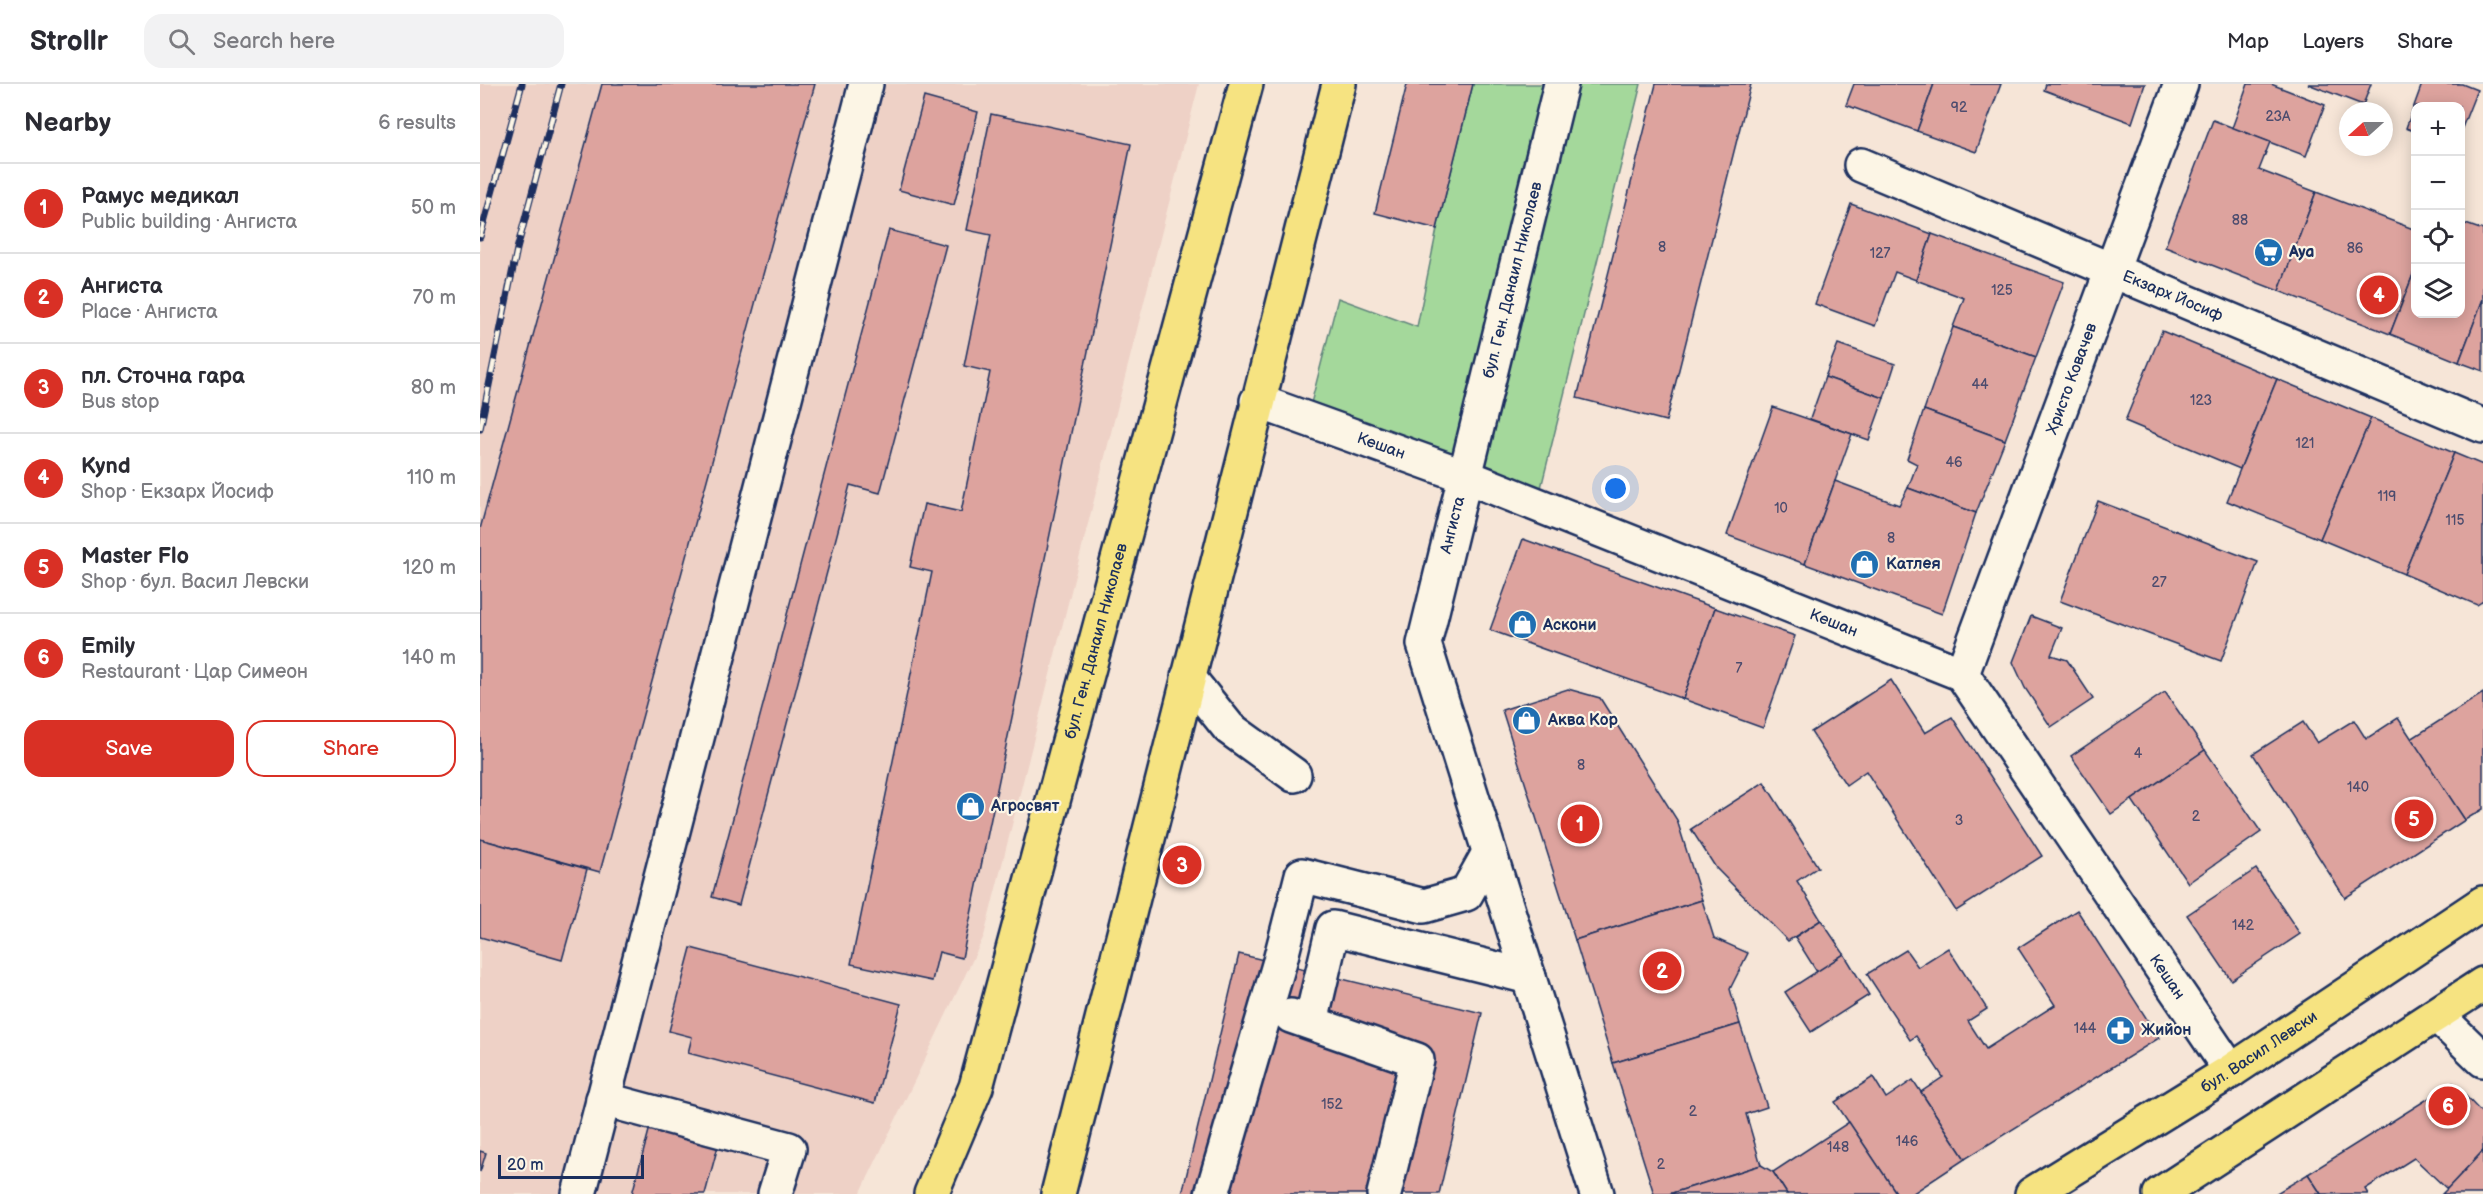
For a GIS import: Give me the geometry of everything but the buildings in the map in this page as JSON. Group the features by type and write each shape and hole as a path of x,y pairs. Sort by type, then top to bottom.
{"main road":[{"name":"бул. Ген. Данаил Николаев","path":"931,1194 975,1087 1246,84"},
{"path":"1058,1194 1339,84"},
{"name":"бул. Васил Левски","path":"2032,1194 2231,1071 2483,903"},
{"path":"2160,1194 2483,984"}],"street":[{"path":"579,1194 866,84"},
{"name":"бул. Ген. Данаил Николаев","path":"1465,476 1561,84"},
{"name":"Христо Ковачев","path":"1962,674 2181,84"},
{"name":"Екзарх Йосиф","path":"1861,165 2483,426"},
{"name":"Кешан","path":"1257,401 1465,476 1962,674 2231,1071"},
{"name":"Ангиста","path":"1465,476 1424,644 1597,1194"},
{"path":"1188,677 1229,728 1294,776"},
{"path":"1212,1194 1302,875 1424,906 1466,894 1489,853"},
{"path":"1311,1022 1333,928 1529,977"},
{"path":"1266,1007 1417,1060 1384,1194"},
{"path":"2437,1015 2483,1060"},
{"path":"603,1100 789,1149 775,1194"}],"shaded area":[{"path":"480,84 1199,84 984,936 860,1194 480,1194"}],"green space":[{"path":"1473,84 1641,84 1537,504 1307,419 1338,298 1417,327 1437,229"}],"railway":[{"path":"480,237 522,84"},
{"path":"480,429 517,249 561,84"}],"place":[{"name":"Aya","path":"2268,252"},
{"name":"Kynd","path":"2379,295"},
{"name":"Катлея","path":"1865,564"},
{"name":"Аскони","path":"1522,625"},
{"name":"Аква Кор","path":"1527,720"},
{"name":"Агросвят","path":"970,806"},
{"name":"Master Flo","path":"2414,819"},
{"name":"Рамус медикал","path":"1580,824"},
{"name":"пл. Сточна гара","path":"1182,865"},
{"name":"Ангиста","path":"1662,971"},
{"name":"Жийон","path":"2120,1030"},
{"name":"Emily","path":"2448,1106"}]}
